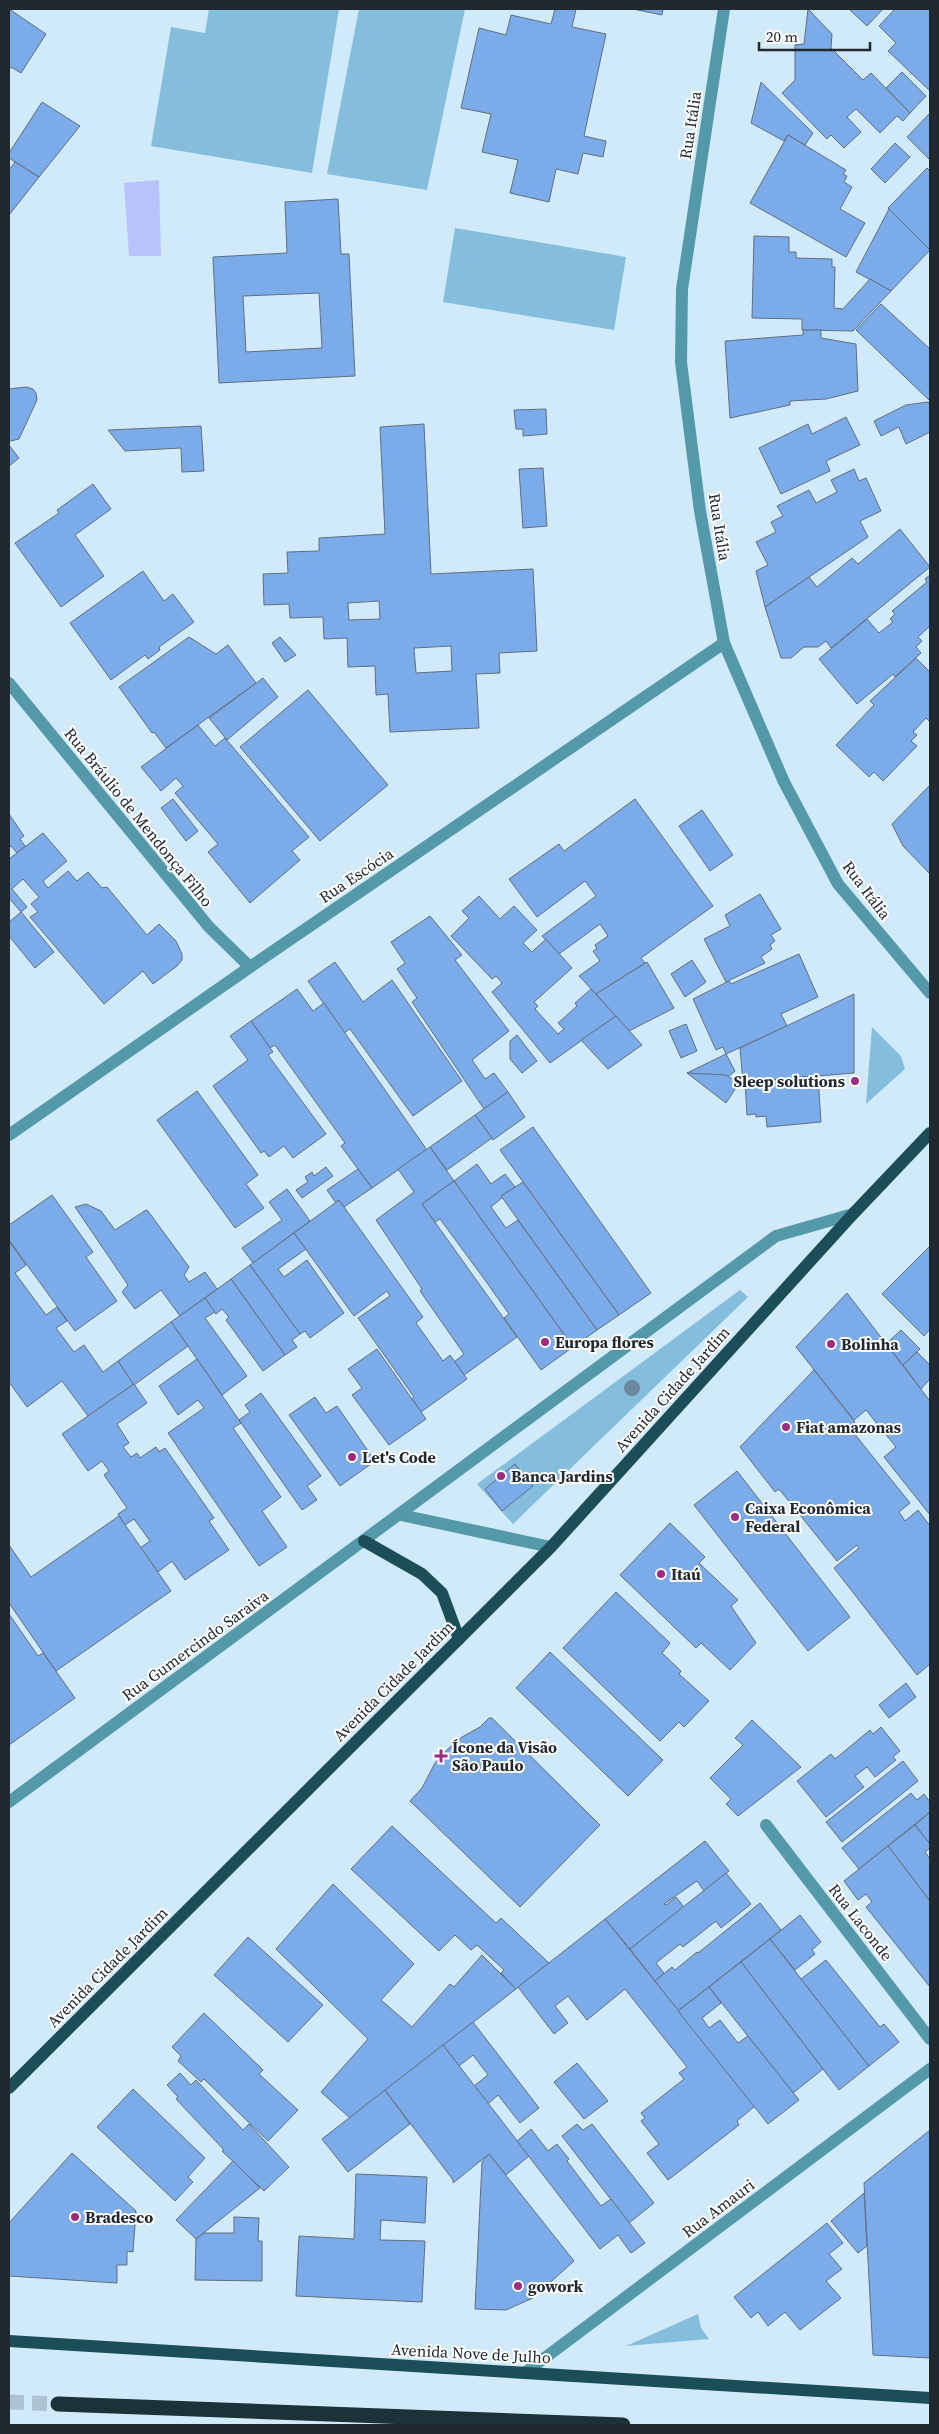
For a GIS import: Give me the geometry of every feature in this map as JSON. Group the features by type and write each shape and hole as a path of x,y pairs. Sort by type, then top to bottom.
{"highway":[{"path":"58,2404 623,2425"}],"main road":[{"name":"Avenida Cidade Jardim","path":"9,2088 551,1547 853,1214 930,1133"},
{"path":"364,1541 422,1574 442,1593 459,1639"},
{"name":"Avenida Nove de Julho","path":"9,2341 930,2398"}],"street":[{"name":"Rua Itália","path":"724,9 682,290 681,362 700,511 724,643 784,782 838,884 930,993"},
{"name":"Rua Escócia","path":"9,1135 250,967 724,643"},
{"name":"Rua Bráulio de Mendonça Filho","path":"9,683 209,927 250,967"},
{"name":"Rua Gumercindo Saraiva","path":"9,1802 776,1236 853,1214"},
{"path":"401,1514 551,1547"},
{"name":"Rua Laconde","path":"766,1825 930,2039"},
{"name":"Rua Amauri","path":"526,2372 930,2069"}],"shaded area":[{"path":"209,9 339,9 312,173 151,146 171,27 205,33"},
{"path":"359,9 465,9 427,190 327,174"},
{"path":"159,180 161,256 129,256 124,183"},
{"path":"455,228 626,257 614,330 443,302"},
{"path":"872,1027 901,1056 905,1069 866,1104"},
{"path":"740,1290 748,1297 513,1524 477,1484"},
{"path":"698,2314 701,2328 709,2339 626,2346"}],"building":[{"path":"9,9 46,34 21,73 11,67 9,70"},
{"path":"555,9 576,9 572,27 606,34 584,136 606,141 603,157 583,153 578,174 556,169 549,202 510,193 518,160 482,152 491,114 461,108 479,28 506,35 511,15 551,24"},
{"path":"633,9 663,9 662,15"},
{"path":"808,9 832,34 831,48 863,80 871,73 910,113 903,121 897,116 880,133 856,109 847,117 861,132 844,148 831,135 827,139 782,93 795,80 795,45 804,44"},
{"path":"849,9 883,9 867,26"},
{"path":"895,9 930,9 930,91 888,51 896,43 879,26"},
{"path":"902,72 926,96 910,113 886,88"},
{"path":"761,82 813,133 805,145 788,135 784,141 751,123"},
{"path":"42,102 80,126 39,177 9,158 9,153"},
{"path":"930,113 930,160 907,137"},
{"path":"788,135 846,170 843,174 847,176 844,182 852,187 840,209 865,223 846,257 750,203"},
{"path":"895,143 910,157 885,183 871,169"},
{"path":"15,162 39,177 9,215 9,170"},
{"path":"927,168 930,171 930,250 888,208"},
{"path":"338,199 341,254 349,254 355,376 219,383 213,257 287,253 285,202","holes":["319,293 322,348 246,352 243,296"]},
{"path":"889,209 930,250 891,291 856,272"},
{"path":"754,236 789,237 789,252 796,252 796,258 832,259 832,267 835,267 834,308 843,309 870,279 891,291 853,331 802,330 802,319 752,318"},
{"path":"881,304 930,349 930,401 856,330"},
{"path":"803,330 821,330 821,338 856,344 858,391 826,399 790,401 790,405 730,418 725,341 803,335"},
{"path":"26,387 33,389 37,400 19,439 11,441 9,440 9,389"},
{"path":"928,402 930,405 930,432 906,444 899,427 881,436 874,421 906,405"},
{"path":"546,409 547,434 523,436 523,429 516,429 514,410"},
{"path":"846,417 860,445 826,461 830,471 781,494 759,448 808,424 812,434"},
{"path":"424,424 431,574 533,569 537,651 499,653 500,673 476,674 479,728 390,732 388,694 376,695 375,666 348,667 347,638 324,639 323,617 290,618 289,604 264,605 263,574 288,573 287,552 319,551 319,538 385,534 380,427","holes":["379,601 380,619 349,620 348,603","451,646 452,671 416,673 414,648"]},
{"path":"201,426 204,471 182,472 181,448 125,451 108,430"},
{"path":"9,445 19,458 9,466"},
{"path":"543,468 547,526 523,528 519,469"},
{"path":"854,469 859,481 866,478 881,511 860,521 868,537 765,607 756,571 768,565 756,542 776,532 771,522 783,516 777,506 809,490 816,503 837,492 831,480"},
{"path":"93,484 111,509 75,535 104,576 61,607 15,543 59,513 57,510"},
{"path":"900,529 930,567 831,648 826,641 818,647 804,647 791,658 781,658 765,607 809,577 817,587 852,558 858,564"},
{"path":"143,571 164,601 173,594 194,622 159,647 160,650 148,659 145,655 111,680 70,623"},
{"path":"930,575 930,626 918,637 922,641 916,647 921,653 895,677 893,674 857,704 819,659 867,619 879,633 893,622 890,619 895,614 892,611 927,582 925,579"},
{"path":"189,637 216,654 228,645 256,683 166,748 154,732 152,733 119,687"},
{"path":"280,637 296,655 285,662 272,643"},
{"path":"916,658 930,672 930,722 926,718 913,732 917,735 911,741 917,746 883,781 874,772 869,777 836,745 874,705 870,701"},
{"path":"263,678 278,697 227,740 209,718"},
{"path":"308,690 388,785 320,841 240,747"},
{"path":"198,725 215,746 225,738 309,837 292,851 300,860 250,903 208,852 218,844 175,793 183,786 176,778 161,791 141,767"},
{"path":"930,785 930,874 903,846 892,824"},
{"path":"173,799 198,831 186,841 161,808"},
{"path":"635,799 713,906 641,958 645,963 596,994 579,976 600,961 593,951 597,949 595,945 608,936 600,924 559,954 542,936 596,896 585,881 537,917 509,879 559,844 564,851"},
{"path":"702,810 733,855 710,871 679,826"},
{"path":"9,814 24,836 20,839 25,846 17,853 11,846 9,848"},
{"path":"43,833 67,861 43,881 48,888 68,871 77,881 88,872 102,888 107,887 147,935 159,924 176,941 182,954 182,960 177,966 153,984 143,971 104,1004 30,917 38,912 31,904 39,897 23,879 12,889 27,907 21,912 9,898 9,859"},
{"path":"760,894 781,929 771,935 775,941 770,945 772,949 761,957 765,963 726,982 704,939 730,926 725,915"},
{"path":"479,896 500,919 514,906 537,930 523,943 532,952 546,939 572,968 534,1002 538,1006 535,1009 558,1034 564,1029 558,1023 577,1006 575,1003 591,989 616,1016 550,1063 492,992 502,983 496,976 492,979 451,936 469,918 462,911"},
{"path":"21,912 54,952 35,968 9,936 9,922"},
{"path":"430,916 462,955 455,960 509,1031 472,1060 485,1079 494,1073 508,1092 484,1109 412,1002 417,998 397,969 405,963 391,942"},
{"path":"799,954 818,997 781,1014 787,1026 726,1054 723,1047 716,1050 693,999 729,981 731,984"},
{"path":"692,960 706,982 685,997 671,974"},
{"path":"335,962 363,1002 392,980 462,1081 413,1116 350,1029 344,1033 308,981"},
{"path":"647,962 674,1008 629,1031 596,994"},
{"path":"297,989 313,1011 324,1003 427,1150 372,1188 341,1146 345,1143 275,1045 270,1048 251,1021"},
{"path":"854,994 854,1073 743,1082 740,1048"},
{"path":"616,1016 642,1045 608,1069 581,1040"},
{"path":"251,1021 273,1052 268,1055 326,1134 293,1158 284,1146 269,1157 264,1151 261,1153 213,1086 248,1060 230,1036"},
{"path":"686,1024 697,1051 681,1058 669,1031"},
{"path":"517,1035 537,1061 522,1073 510,1059 510,1041"},
{"path":"726,1054 735,1071 728,1077 687,1073"},
{"path":"687,1073 726,1075 739,1083 726,1103"},
{"path":"818,1076 821,1122 767,1127 766,1116 756,1117 756,1114 747,1115 745,1082"},
{"path":"197,1091 258,1175 246,1184 264,1208 235,1228 157,1120"},
{"path":"508,1092 525,1117 493,1140 475,1115"},
{"path":"475,1115 492,1138 447,1170 430,1147"},
{"path":"533,1127 651,1293 619,1315 500,1150"},
{"path":"430,1147 454,1181 422,1204 517,1337 464,1375 454,1362 464,1354 420,1291 422,1289 376,1220 414,1192 398,1169"},
{"path":"477,1164 491,1184 505,1174 515,1187 491,1207 506,1228 518,1220 597,1330 573,1347 454,1181"},
{"path":"326,1167 333,1176 302,1198 296,1190 308,1182 305,1177 312,1172 314,1176"},
{"path":"358,1169 372,1188 344,1207 339,1200 336,1203 327,1190"},
{"path":"454,1181 573,1347 541,1370 504,1318 509,1314 485,1280 440,1219 435,1222 422,1204"},
{"path":"523,1182 619,1315 597,1330 501,1196"},
{"path":"287,1189 310,1221 253,1263 242,1248 282,1220 269,1202"},
{"path":"52,1195 93,1252 86,1257 117,1301 75,1331 9,1240 9,1225"},
{"path":"339,1200 423,1317 416,1323 443,1361 450,1355 467,1379 421,1412 412,1399 414,1397 358,1318 390,1296 387,1291 354,1316 294,1233"},
{"path":"86,1204 101,1211 115,1230 146,1210 148,1211 189,1267 184,1275 189,1282 205,1272 217,1289 180,1316 161,1290 135,1309 122,1292 128,1285 75,1207"},
{"path":"294,1233 306,1249 278,1269 284,1277 307,1260 344,1313 310,1338 305,1331 300,1334 250,1265"},
{"path":"9,1241 26,1265 15,1273 46,1315 57,1307 67,1321 56,1328 74,1352 84,1345 103,1372 118,1361 134,1384 88,1416 62,1381 27,1407 9,1382"},
{"path":"930,1246 930,1329 924,1336 882,1294"},
{"path":"250,1265 300,1334 292,1340 297,1347 285,1355 231,1279"},
{"path":"231,1279 285,1355 263,1371 226,1320 229,1317 222,1309 216,1314 205,1298"},
{"path":"847,1293 930,1401 930,1515 884,1457 896,1447 866,1410 854,1420 796,1347"},
{"path":"205,1298 215,1312 205,1318 247,1376 222,1395 171,1322"},
{"path":"171,1322 188,1346 134,1385 118,1361"},
{"path":"901,1330 920,1349 903,1365 886,1344"},
{"path":"377,1349 426,1419 389,1445 352,1395 362,1388 348,1369"},
{"path":"917,1352 930,1365 930,1379 921,1389 903,1365"},
{"path":"197,1359 241,1423 233,1428 281,1497 262,1511 287,1547 259,1566 168,1433 204,1408 198,1400 178,1415 159,1386"},
{"path":"814,1370 855,1422 849,1427 910,1503 899,1512 905,1521 918,1510 930,1526 930,1664 917,1675 834,1568 859,1548 857,1545 837,1561 779,1489 775,1492 740,1447"},
{"path":"134,1384 147,1403 117,1424 129,1443 123,1447 131,1457 137,1453 140,1458 156,1447 159,1452 165,1448 214,1518 209,1521 229,1550 185,1580 172,1561 158,1572 140,1548 150,1541 134,1519 125,1525 118,1514 127,1508 104,1475 109,1471 102,1461 88,1471 62,1434"},
{"path":"261,1393 321,1476 307,1486 317,1500 302,1510 239,1420 250,1412 245,1405"},
{"path":"315,1397 326,1413 337,1406 375,1461 340,1486 289,1415"},
{"path":"515,1464 533,1486 502,1511 485,1489"},
{"path":"737,1471 850,1617 808,1651 694,1505"},
{"path":"119,1516 171,1591 56,1671 9,1603 9,1545 31,1577"},
{"path":"670,1523 705,1557 699,1563 738,1600 731,1606 756,1643 730,1670 701,1643 696,1648 620,1575"},
{"path":"616,1592 670,1643 662,1653 681,1671 679,1674 709,1701 684,1727 679,1722 660,1741 563,1648"},
{"path":"9,1614 38,1656 43,1653 75,1698 9,1745"},
{"path":"550,1652 663,1760 628,1796 516,1688"},
{"path":"906,1683 916,1697 889,1718 879,1705"},
{"path":"489,1718 492,1718 600,1825 520,1907 410,1801 422,1788 435,1763 449,1748 462,1737 480,1727"},
{"path":"752,1720 801,1767 738,1816 726,1804 731,1799 710,1778 743,1745 735,1738"},
{"path":"881,1727 900,1751 893,1757 896,1760 875,1777 867,1767 855,1776 864,1787 826,1817 797,1781 831,1754 835,1759 870,1730 873,1734"},
{"path":"903,1761 918,1781 842,1842 826,1822"},
{"path":"911,1793 917,1800 924,1794 930,1802 930,1812 859,1869 842,1848"},
{"path":"930,1812 930,1844 915,1825"},
{"path":"915,1825 930,1844 930,1848 925,1852 930,1859 930,1901 888,1846"},
{"path":"392,1826 496,1923 501,1918 549,1963 516,1989 501,1973 504,1970 477,1945 471,1950 455,1935 439,1951 351,1869"},
{"path":"705,1841 729,1871 704,1891 697,1881 664,1904 666,1905 676,1897 684,1907 630,1949 605,1919"},
{"path":"888,1846 930,1901 930,1987 866,1907 872,1902 866,1894 858,1900 844,1881"},
{"path":"726,1873 751,1904 721,1928 716,1921 683,1947 680,1944 656,1963 664,1973 655,1981 630,1949"},
{"path":"333,1884 414,1964 381,2000 412,2027 450,1984 454,1987 482,1955 516,1989 350,2118 321,2092 368,2039 276,1949"},
{"path":"760,1903 781,1930 678,2011 655,1981 672,1967 675,1970 698,1953"},
{"path":"800,1915 821,1942 812,1950 815,1954 795,1970 770,1939"},
{"path":"605,1919 755,2106 737,2121 739,2125 668,2180 647,2153 659,2144 641,2121 645,2118 641,2113 684,2079 679,2073 687,2067 625,1989 587,2020 568,1996 555,2006 568,2023 554,2034 518,1987"},
{"path":"248,1937 323,2005 288,2042 214,1975"},
{"path":"770,1939 869,2066 839,2090 741,1962"},
{"path":"826,1960 880,2027 884,2024 899,2042 869,2066 801,1979"},
{"path":"741,1962 823,2069 793,2093 709,1987"},
{"path":"709,1987 721,2003 702,2018 709,2028 720,2020 738,2043 748,2036 799,2100 768,2124 678,2011"},
{"path":"204,2013 263,2070 259,2074 298,2110 268,2141 204,2079 201,2082 178,2061 181,2056 172,2047"},
{"path":"473,2022 539,2108 520,2123 498,2095 488,2104 474,2086 488,2075 473,2055 459,2066 443,2045"},
{"path":"443,2045 529,2156 506,2175 489,2154 453,2183 453,2180 385,2090"},
{"path":"577,2063 608,2101 584,2119 554,2082"},
{"path":"180,2073 191,2085 196,2080 243,2130 249,2124 289,2167 264,2191 222,2151 224,2150 176,2099 178,2097 167,2085"},
{"path":"133,2089 205,2158 188,2177 193,2182 175,2201 97,2127"},
{"path":"385,2090 410,2124 348,2172 322,2139"},
{"path":"577,2124 583,2130 592,2124 654,2203 629,2223 562,2136"},
{"path":"531,2129 548,2151 557,2144 569,2159 567,2161 601,2206 611,2199 645,2243 631,2253 618,2235 600,2249 517,2141"},
{"path":"930,2130 930,2358 873,2355 864,2183"},
{"name":"Bradesco","path":"72,2153 136,2211 133,2252 127,2251 127,2265 117,2265 117,2283 9,2276 9,2223"},
{"path":"489,2154 574,2261 533,2298 506,2310 475,2309 482,2162"},
{"path":"233,2161 260,2188 196,2239 176,2220"},
{"path":"356,2174 427,2177 425,2223 381,2220 380,2240 425,2241 422,2302 296,2296 299,2236 354,2239"},
{"path":"864,2193 867,2246 858,2253 831,2221"},
{"path":"234,2217 259,2218 258,2241 262,2241 262,2281 195,2280 196,2239 204,2233 234,2233"},
{"path":"827,2223 843,2243 829,2254 842,2269 826,2281 841,2298 800,2330 785,2312 768,2326 758,2312 751,2318 734,2297"}],"tunnel":[{"path":"9,2402 58,2404"}],"place":[{"name":"Sleep solutions","path":"855,1081"},
{"name":"Europa flores","path":"545,1342"},
{"name":"Bolinha","path":"831,1344"},
{"name":"Fiat amazonas","path":"786,1427"},
{"name":"Let's Code","path":"352,1457"},
{"name":"Banca Jardins","path":"501,1476"},
{"name":"Caixa Econômica Federal","path":"735,1517"},
{"name":"Itaú","path":"661,1574"},
{"name":"Ícone da Visão São Paulo","path":"441,1756"},
{"name":"Bradesco","path":"75,2217"},
{"name":"gowork","path":"518,2286"}]}
